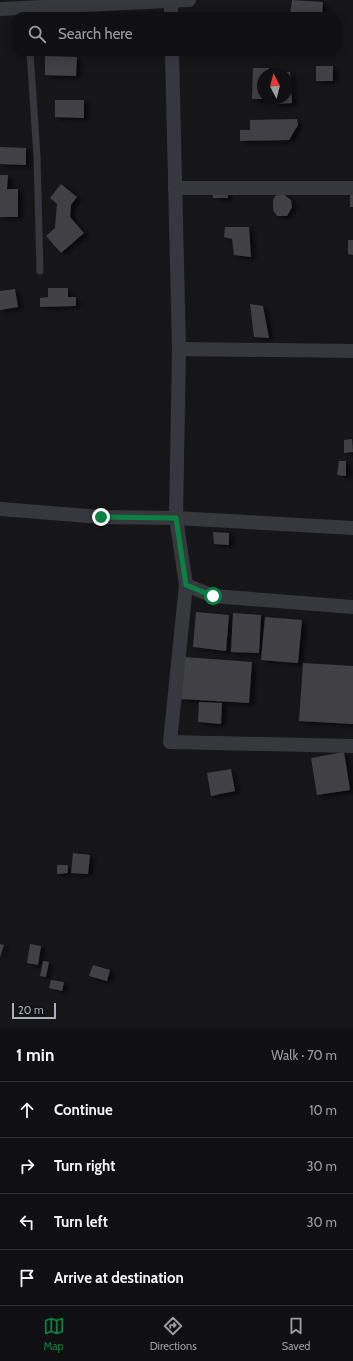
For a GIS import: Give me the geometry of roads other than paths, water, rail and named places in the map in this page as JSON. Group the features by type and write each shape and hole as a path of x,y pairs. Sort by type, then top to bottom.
{"street":[{"path":"171,0 171,12"},
{"path":"0,9 28,11 171,0 189,0"},
{"path":"172,56 179,349 176,518 186,585 170,742 353,746"},
{"path":"175,188 353,188"},
{"path":"179,349 353,351"},
{"path":"0,508 101,517 176,518 353,528"},
{"path":"186,585 213,596 353,607"}],"lane":[{"path":"30,56 37,156 40,271"}]}
